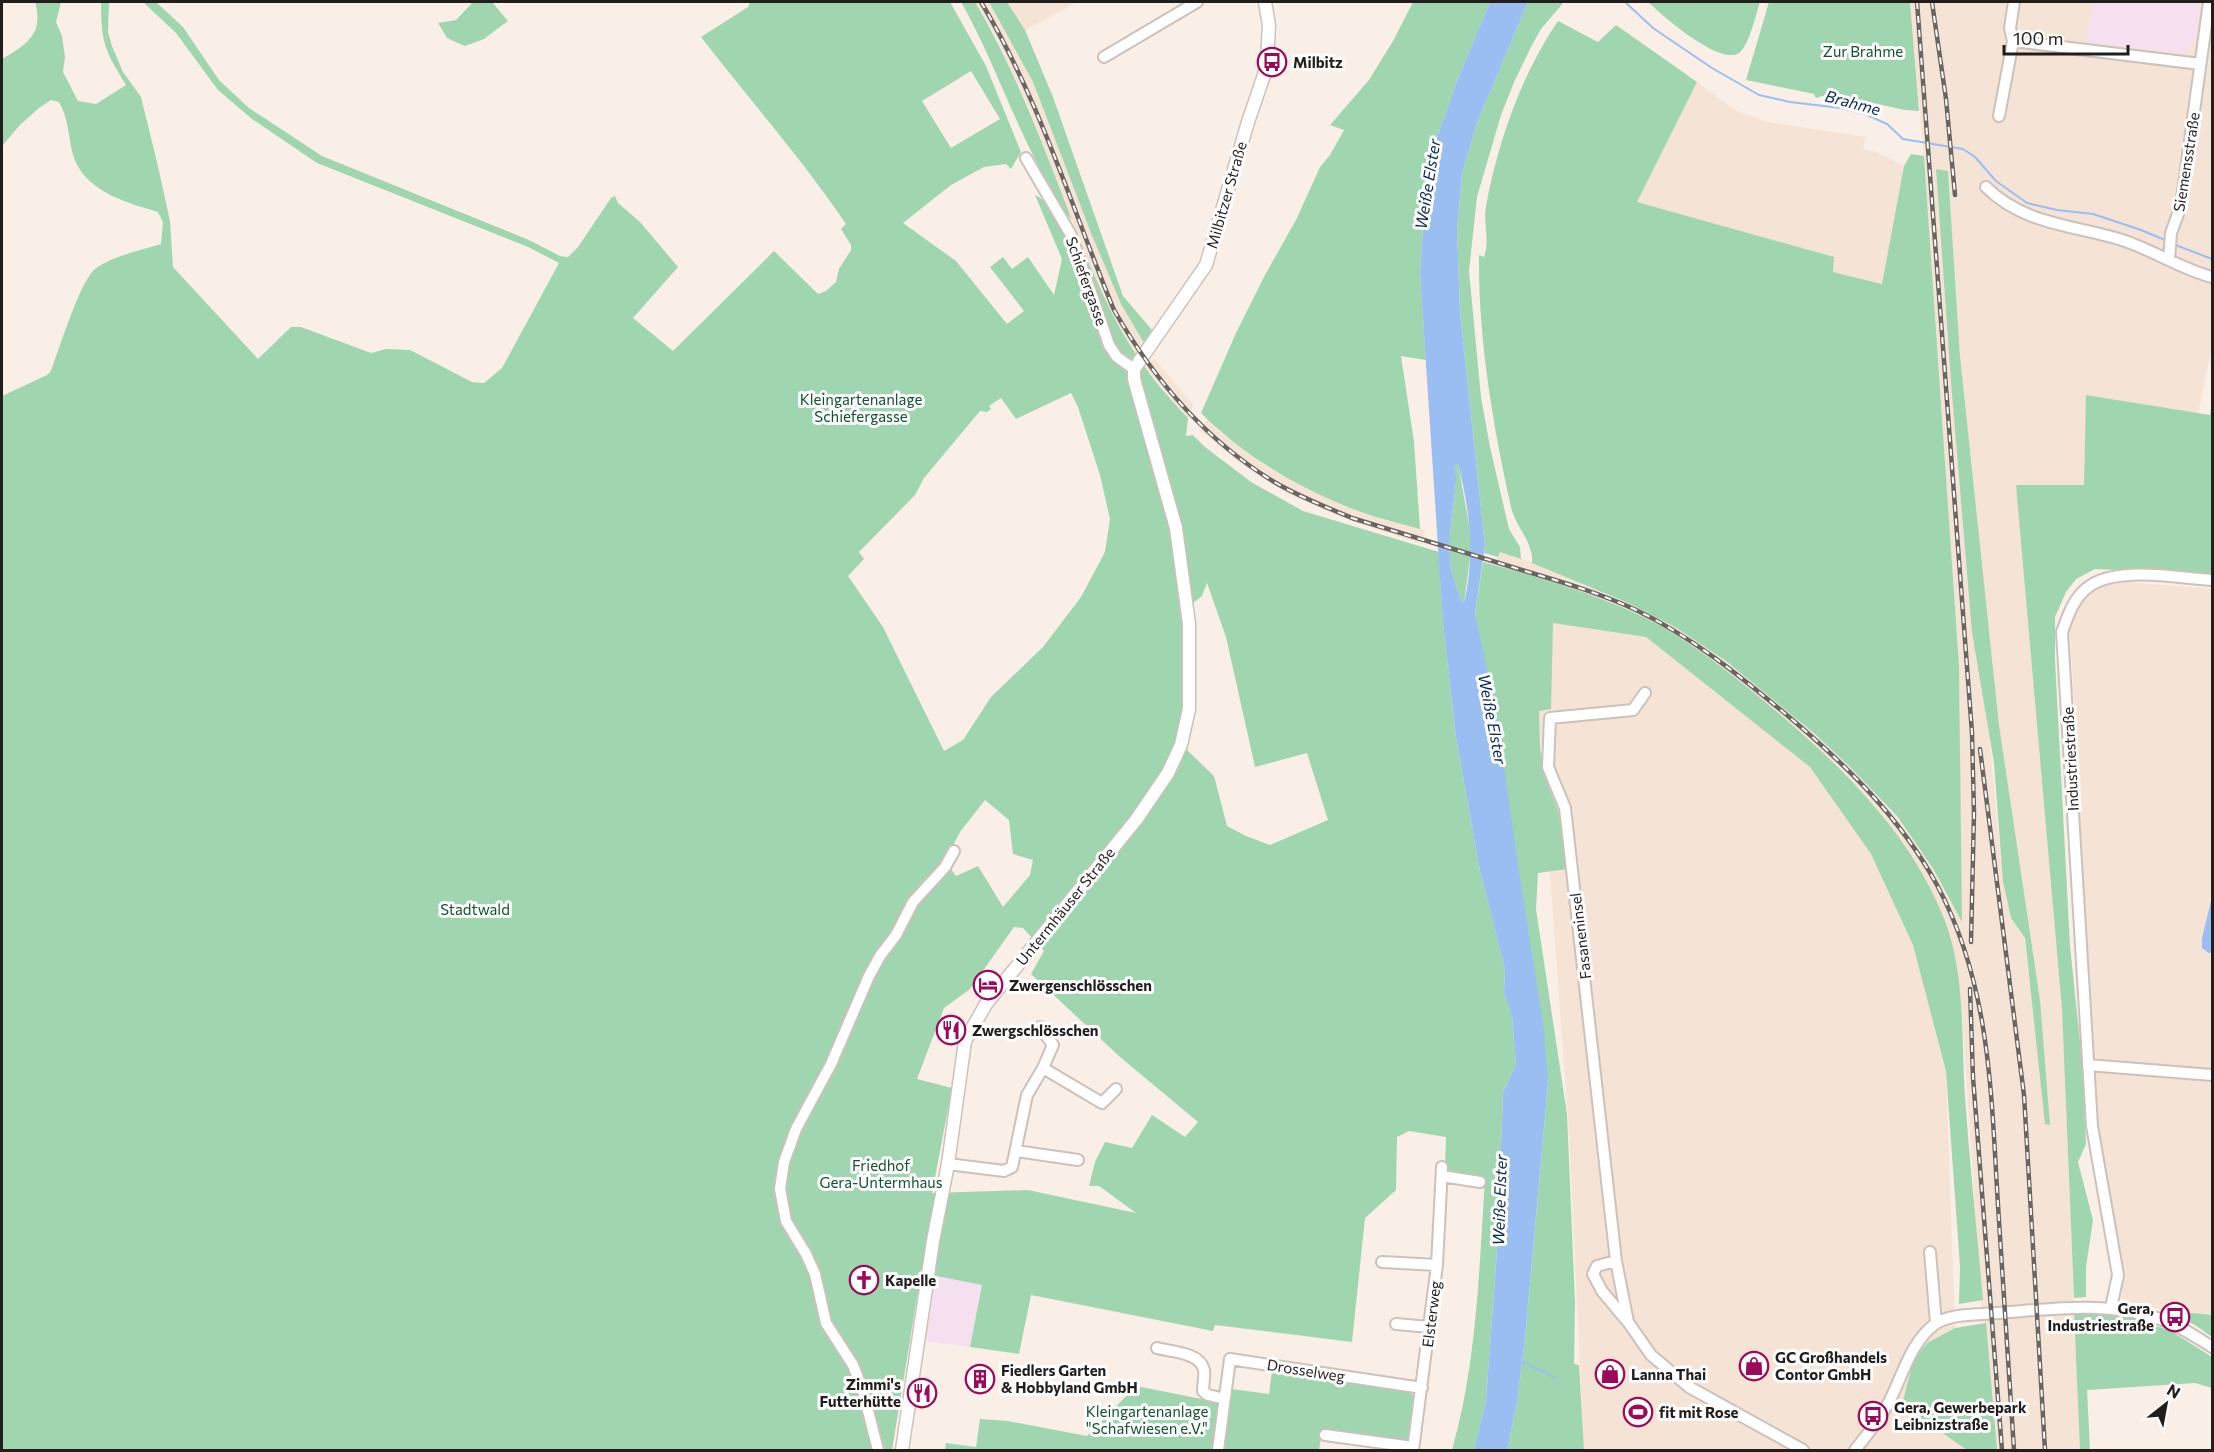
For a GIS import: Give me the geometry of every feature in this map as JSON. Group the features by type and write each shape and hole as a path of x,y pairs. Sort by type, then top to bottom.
{"main road":[{"name":"Milbitzer Straße","path":"1134,369 1206,266 1264,75 1269,25 1265,2"},
{"name":"Untermhäuser Straße","path":"902,1450 933,1241 948,1164 965,1041 986,1004 1136,819 1168,773 1181,746 1188,719 1189,624 1176,528 1134,379 1134,369"}],"street":[{"path":"1104,57 1197,2"},
{"path":"1999,117 2013,41 2010,28 2014,2"},
{"name":"Siemensstraße","path":"2168,256 2171,233 2181,206 2209,2"},
{"path":"2013,41 2200,64"},
{"name":"Schiefergasse","path":"1026,158 1071,235 1109,345 1117,357 1134,369"},
{"path":"1986,187 1997,198 2019,212 2058,225 2123,240 2168,256 2196,273 2212,277"},
{"name":"Industriestraße","path":"2111,1308 2118,1275 2092,1126 2062,632 2071,606 2088,587 2111,576 2212,580"},
{"name":"Fasaneninsel","path":"1628,1322 1616,1261 1566,808 1548,766 1550,718 1634,710 1645,693"},
{"path":"878,1450 863,1391 853,1365 826,1323 816,1274 807,1254 786,1221 780,1189 784,1162 796,1129 831,1064 869,976 880,956 896,935 912,902 945,867 954,851"},
{"path":"948,1164 1004,1171 1012,1167 1027,1095 1053,1045 1040,1027"},
{"path":"2088,1065 2212,1075"},
{"path":"1043,1068 1103,1106 1116,1089"},
{"path":"1016,1151 1078,1160"},
{"name":"Elsterweg","path":"1413,1449 1437,1265 1442,1172 1480,1182"},
{"path":"1930,1251 1936,1323"},
{"name":"Fasaneninsel","path":"1616,1261 1597,1266 1593,1274 1602,1291 1651,1355 1689,1387 1803,1450"},
{"path":"1383,1262 1437,1265"},
{"path":"1855,1450 1888,1403 1918,1341 1936,1323 1943,1320 1964,1316 2085,1306 2111,1308 2162,1319 2212,1347"},
{"path":"1396,1324 1430,1327"},
{"path":"1156,1348 1194,1357 1204,1370 1203,1391 1208,1395 1225,1399"},
{"name":"Drosselweg","path":"1218,1450 1230,1359 1422,1388"},
{"path":"1324,1435 1413,1449"}],"shaded area":[{"path":"975,2 989,2 1033,82 1121,304 1144,343 1135,354 1110,310 1086,257 1030,110 996,37"},
{"path":"1007,2 1078,2 1025,30"},
{"path":"1910,2 2212,2 2212,346 2198,414 2087,395 2084,485 2017,485 2062,1009 2080,1450 1991,1450 1962,1012 1957,970 1945,922 1916,863 1876,807 1851,779 1796,728 1715,662 1678,636 1634,612 1591,595 1495,565 1499,552 1535,563 1653,615 1726,661 1815,734 1896,816 1934,870 1961,920 1959,666 1924,156","holes":["1936,169 1948,171 1960,356 1999,725 2040,1000 2039,1059 2024,938 2011,918 2003,882"]},
{"path":"2092,2 2201,2 2195,40 2185,53 2086,42"},
{"path":"1697,82 1735,110 1768,122 1866,137 1863,149 1876,152 1904,166 1882,284 1832,272 1834,257 1636,202"},
{"path":"1154,358 1193,405 1188,418 1146,369"},
{"path":"1207,419 1224,435 1267,467 1295,482 1358,511 1425,530 1421,544 1357,523 1292,496 1240,463 1201,431"},
{"path":"2112,581 2212,589 2212,1315 2123,1305 2121,1275 2096,1128 2070,629 2077,606 2090,591"},
{"path":"1540,621 1646,637 1810,767 1871,854 1913,945 1946,1070 1955,1328 1927,1343 1902,1404 1967,1450 1584,1450 1569,1133 1547,834 1530,717"},
{"path":"934,1276 982,1285 970,1347 924,1341"}],"green space":[{"name":"Stadtwald","path":"35,2 61,2 56,22 62,36 65,57 63,72 78,101 96,104 126,85 109,55 103,37 101,2 109,2 108,32 112,46 123,72 141,97 157,162 170,221 173,267 258,359 291,327 301,327 371,353 386,349 410,350 472,382 484,383 502,368 559,263 528,247 317,163 252,119 218,90 176,33 143,2 156,2 183,27 219,80 249,108 322,156 529,240 560,256 568,257 578,247 611,198 615,196 618,203 640,222 678,267 633,318 673,351 774,251 818,294 826,291 836,282 839,269 851,250 851,245 841,229 846,224 701,37 748,7 750,2 950,2 986,66 1021,152 1011,169 1006,164 984,167 951,185 903,223 956,261 1007,324 1024,311 990,267 1003,257 1012,269 1028,257 1054,295 1062,259 1035,195 1055,213 1075,255 1086,257 1115,318 1141,362 1188,418 1186,436 1193,435 1251,482 1303,511 1439,552 1443,623 1456,738 1480,871 1505,969 1504,993 1512,1017 1516,1064 1503,1093 1497,1250 1486,1400 1474,1450 1452,1450 1472,1350 1485,1179 1445,1169 1446,1137 1409,1131 1397,1137 1396,1190 1365,1218 1352,1342 1215,1325 1213,1331 1031,1295 1019,1354 970,1347 982,1285 921,1273 892,1450 2,1450 2,396 51,371 64,333 89,276 95,269 110,260 161,244 163,222 158,212 118,199 94,185 84,176 72,151 66,119 59,102 51,100 39,108 2,146 2,59 31,37 37,22","holes":["971,71 1000,119 951,148 922,101","1071,393 1078,407 1100,475 1110,519 1105,552 1081,597 1043,647 991,697 963,740 944,751 883,627 848,576 864,559 859,552 915,495 924,478 980,411 987,412 991,409 989,406 1001,398 1016,419","1207,583 1226,637 1255,767 1307,753 1328,820 1270,845 1227,826 1214,776 1188,751 1179,733 1184,706 1184,610 1202,596","985,800 1009,820 1013,854 1033,860 1030,875 1003,907 978,866 956,876 945,861 960,832","1014,927 1023,928 1044,951 1031,974 1120,1057 1198,1122 1185,1137 1152,1115 1132,1148 1105,1142 1095,1162 1089,1186 1099,1186 1136,1213 1028,1190 932,1193 952,1088 917,1079 944,1008 970,989"]},
{"path":"473,2 492,2 508,21 484,39 465,46 447,38 438,23 456,20"},
{"path":"961,2 975,2 990,28 1028,109 1072,220 1060,206 1046,182 981,40"},
{"path":"989,2 1007,2 1025,30 1053,97 1123,296 1152,330 1144,343 1121,304 1033,82"},
{"path":"1413,2 1490,2 1457,81 1434,146 1424,209 1420,273 1426,360 1401,356 1414,442 1420,529 1358,511 1294,482 1236,444 1201,413 1236,333 1265,275 1296,220 1320,167 1330,155 1344,130 1330,125 1369,80"},
{"path":"1528,2 1564,2 1541,29 1515,80 1501,115 1477,197 1469,271 1481,397 1490,447 1509,529 1520,547 1521,559 1500,552 1498,557 1484,553 1460,312 1457,231 1462,174 1477,123"},
{"path":"1648,2 1760,2 1746,44 1739,53 1730,55 1705,46 1691,37"},
{"name":"Zur Brahme","path":"1769,2 1910,2 1919,111 1863,101 1821,96 1818,98 1814,94 1746,80"},
{"path":"1558,21 1598,42 1616,25 1697,82 1637,202 1834,257 1833,272 1882,284 1904,166 1911,154 1924,156 1959,666 1962,922 1934,870 1897,816 1815,734 1726,661 1675,627 1626,602 1532,563 1530,548 1513,514 1498,445 1484,350 1479,255 1484,257 1486,251 1486,206 1504,134 1522,86"},
{"path":"1936,169 1948,171 1960,356 1999,725 2040,1000 2050,1125 2045,1124 2025,938 2011,918 2003,882 1994,763 1972,632"},
{"path":"2086,395 2210,415 2212,402 2212,574 2095,569 2076,579 2066,592 2055,617 2055,660 2070,946 2082,1061 2086,1144 2078,1162 2093,1220 2086,1267 2086,1297 2074,1298 2062,1009 2016,485 2084,485"},
{"path":"1458,463 1472,542 1464,603 1453,576 1450,557 1456,483 1455,465"},
{"path":"1483,562 1578,590 1651,621 1718,664 1792,724 1869,800 1912,857 1945,921 1952,942 1960,986 1965,1098 1983,1300 1959,1304 1960,1267 1946,1071 1913,945 1871,854 1810,767 1646,637 1553,623 1551,709 1539,711 1540,748 1545,777 1563,824 1567,869 1538,873 1536,909 1567,1114 1575,1302 1574,1364 1579,1365 1584,1450 1507,1450 1517,1403 1525,1339 1548,1084 1475,613"},
{"path":"2163,1310 2212,1315 2212,1337 2195,1325"},
{"path":"2074,1312 2133,1318 2171,1331 2212,1357 2212,1388 2195,1383 2087,1390 2090,1450 2080,1450"},
{"path":"1986,1323 1997,1450 1967,1450 1902,1405 1913,1361 1927,1343 1955,1328"},
{"path":"1272,1371 1410,1391 1416,1401 1410,1443 1322,1433 1319,1450 1222,1450 1232,1389 1269,1394"},
{"name":"Kleingartenanlage \"Schafwiesen e.V.\"","path":"1136,1386 1222,1403 1216,1450 945,1450 946,1443 976,1447 980,1419 1008,1421 1087,1436"}],"water":[{"name":"Weiße Elster","path":"1490,2 1528,2 1477,123 1462,174 1457,231 1460,312 1485,546 1475,613 1497,717 1544,1030 1548,1084 1525,1339 1517,1403 1507,1450 1474,1450 1486,1400 1497,1250 1503,1093 1516,1064 1512,1017 1504,993 1505,969 1480,871 1456,738 1443,623 1420,273 1424,209 1434,146 1457,81","holes":["1458,464 1470,533 1469,568 1464,603 1453,576 1450,557 1456,481 1455,465"]},
{"path":"2212,897 2212,952 2209,953 2202,948 2202,938"}],"waterway":[{"name":"Brahme","path":"1625,2 1653,28 1712,68 1759,95 1865,114 1887,124 1903,139 1963,149 1975,157 1996,181 2027,203 2057,210 2093,214 2165,240"},
{"name":"Brahme","path":"2173,244 2212,259"},
{"path":"1521,1361 1556,1378"}],"railway":[{"path":"981,2 1002,39 1037,114 1114,310 1146,361 1164,384 1184,407 1227,448 1276,483 1352,518 1594,593 1634,609 1675,631 1733,672 1810,735 1870,793 1906,837 1937,885 1955,923 1978,1001 1990,1082 2014,1450"},
{"path":"1917,2 1972,733 1974,813 1971,942"},
{"path":"1932,2 1946,99 1955,195"},
{"path":"1980,749 2024,1095 2045,1450"},
{"path":"1970,989 1973,1077 2002,1450"}],"place":[{"name":"Milbitz","path":"1272,62"},
{"name":"Zwergenschlösschen","path":"988,985"},
{"name":"Zwergschlösschen","path":"951,1030"},
{"name":"Kapelle","path":"864,1280"},
{"name":"Gera, Industriestraße","path":"2175,1317"},
{"name":"GC Großhandels Contor GmbH","path":"1754,1366"},
{"name":"Lanna Thai","path":"1610,1374"},
{"name":"Fiedlers Garten & Hobbyland GmbH","path":"980,1379"},
{"name":"Zimmi's Futterhütte","path":"922,1393"},
{"name":"fit mit Rose","path":"1638,1412"},
{"name":"Gera, Gewerbepark Leibnizstraße","path":"1873,1416"}],"park label":[{"name":"Kleingartenanlage Schiefergasse","path":"861,408"},
{"name":"Friedhof Gera-Untermhaus","path":"881,1174"}]}
